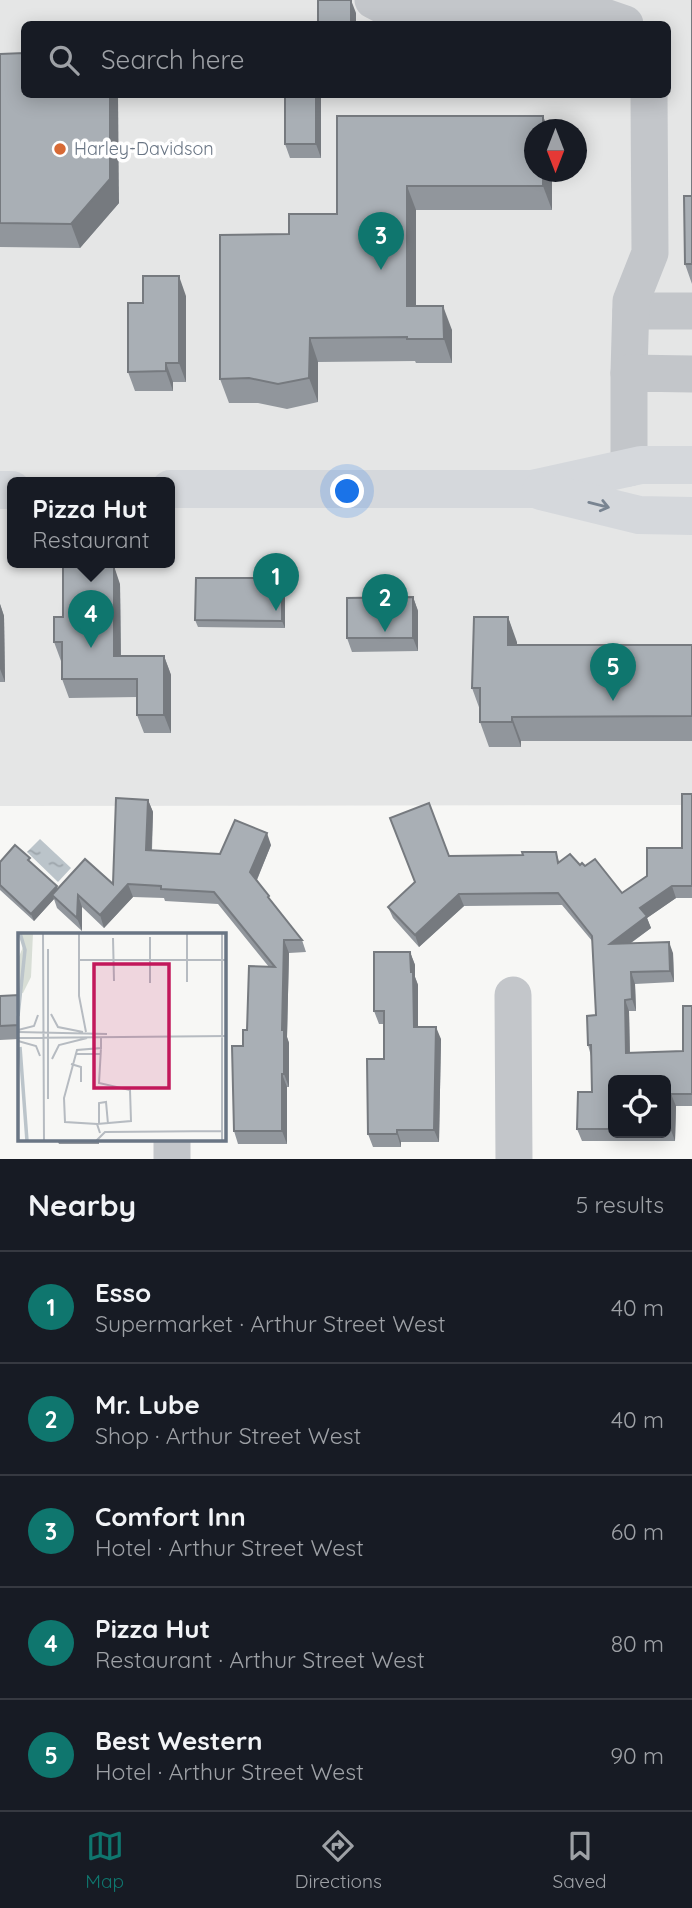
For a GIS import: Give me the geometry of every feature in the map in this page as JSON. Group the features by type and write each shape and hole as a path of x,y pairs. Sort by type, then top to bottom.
{"main road":[{"path":"175,489 532,489 641,465 692,465"},
{"path":"532,489 639,515 692,516"}],"street":[{"path":"373,0 398,13 599,15 616,21"},
{"path":"629,468 631,302 650,253 649,98"},
{"path":"631,311 692,312"},
{"path":"629,373 692,374"},
{"path":"513,995 514,1159"}],"shaded area":[{"path":"0,0 692,0 692,805 0,806"}],"water":[{"path":"40,839 71,868 58,882 27,852"}],"building":[{"path":"318,0 351,0 351,21 318,21"},
{"name":"Harley-Davidson","path":"21,53 21,98 110,98 110,179 71,224 0,223 0,54"},
{"path":"285,98 316,98 316,144 285,144"},
{"path":"337,116 543,116 543,119 524,119 524,182 543,182 543,186 407,186 407,306 443,306 444,339 310,338 309,378 278,384 249,378 220,379 220,235 289,234 289,214 337,214"},
{"path":"684,196 692,196 692,264 685,264"},
{"path":"143,276 179,276 179,363 166,363 166,371 128,372 128,303 143,303"},
{"path":"63,568 114,568 114,656 164,656 164,715 137,715 137,679 62,679 62,642 54,642 54,617 63,617"},
{"path":"196,578 266,578 266,583 282,583 282,621 195,620"},
{"path":"413,597 413,638 347,638 347,598"},
{"path":"474,617 508,617 508,645 692,645 692,716 512,717 512,722 480,722 480,688 472,688"},
{"path":"682,794 692,794 692,886 672,886 640,908 647,916 610,944 669,942 670,971 631,972 632,999 625,1000 626,1053 683,1051 683,1006 692,1006 692,1094 671,1094 671,1075 608,1075 608,1129 577,1129 578,1092 592,1092 587,1016 596,1015 592,936 558,893 459,894 415,935 388,907 415,882 390,818 429,803 449,856 556,852 558,863 570,854 580,865 582,863 585,866 595,859 622,893 647,876 647,848 682,848"},
{"path":"116,798 148,800 146,850 220,854 235,820 267,833 250,872 302,940 284,940 282,1131 234,1131 232,1046 243,1046 243,1030 247,1030 249,966 275,967 214,892 128,884 100,915 78,895 77,918 52,895 85,859 113,884"},
{"path":"15,845 57,886 31,914 0,885 0,862"},
{"path":"374,952 410,952 414,1027 436,1027 434,1130 397,1130 397,1134 368,1134 367,1059 384,1059 384,1011 374,1011"},
{"path":"18,995 18,1025 0,1026 0,996"}],"place":[{"name":"Harley-Davidson","path":"60,149"},
{"name":"Comfort Inn","path":"381,270"},
{"name":"Esso","path":"276,611"},
{"name":"Mr. Lube","path":"385,632"},
{"name":"Pizza Hut","path":"91,648"},
{"name":"Best Western","path":"613,701"}]}
